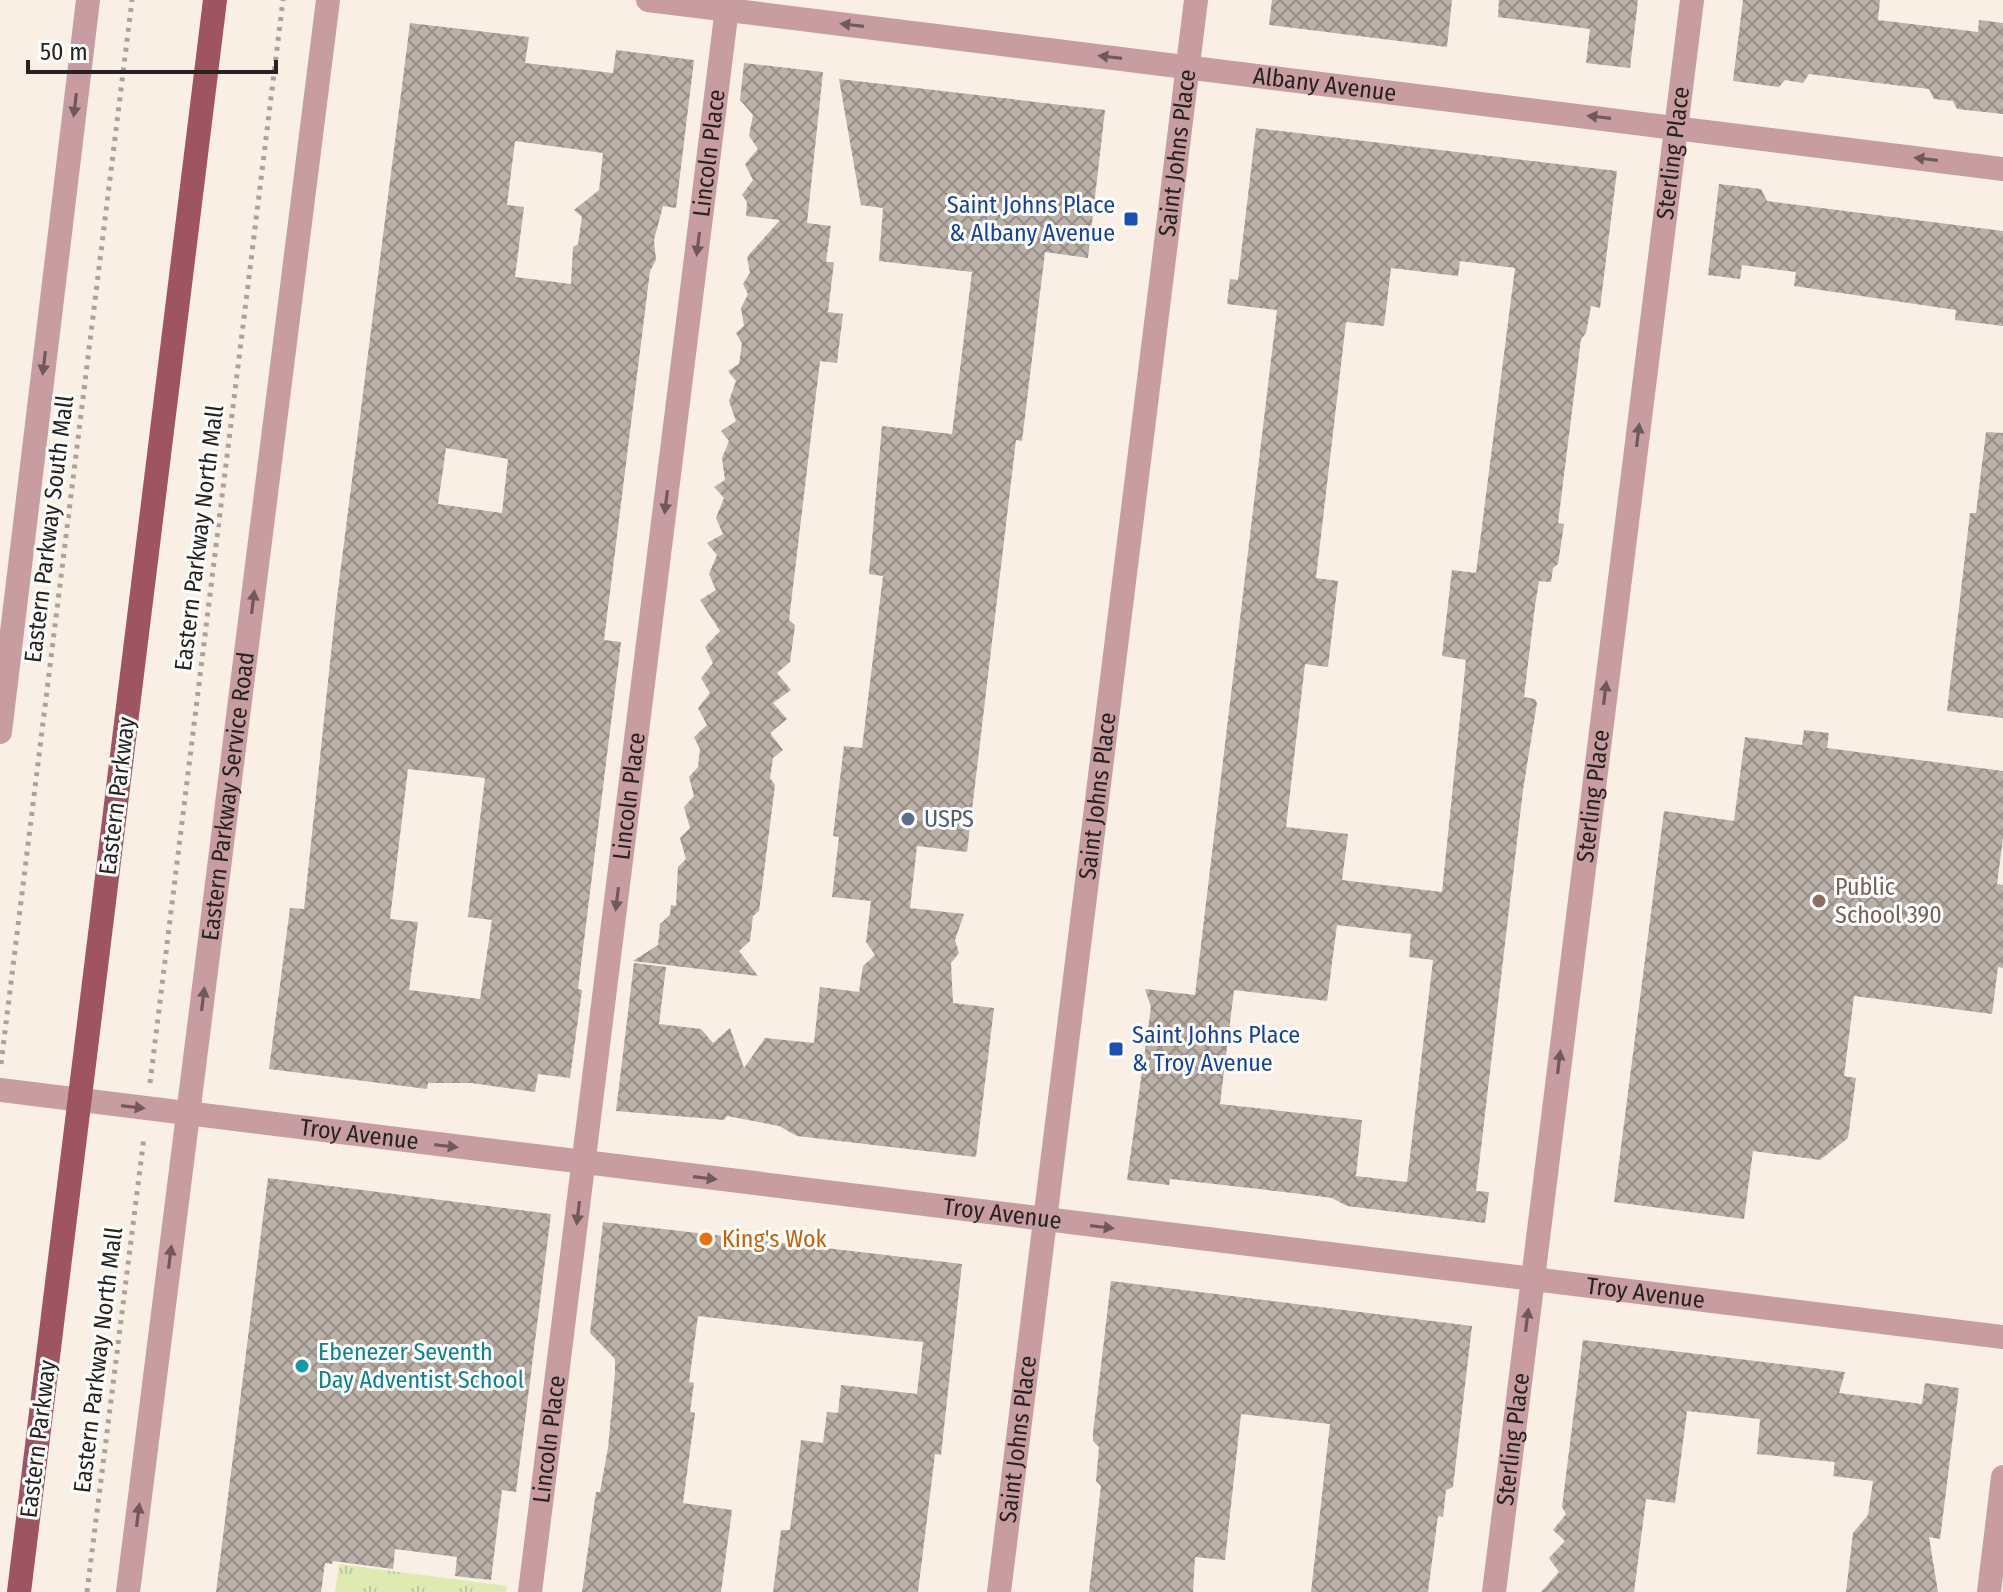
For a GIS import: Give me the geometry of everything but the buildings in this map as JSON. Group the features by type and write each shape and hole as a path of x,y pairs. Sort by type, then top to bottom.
{"main road":[{"name":"Eastern Parkway","path":"19,1592 215,0"}],"street":[{"path":"0,732 88,0"},
{"name":"Eastern Parkway Service Road","path":"128,1592 328,0"},
{"name":"Albany Avenue","path":"648,0 728,5 2003,169"},
{"name":"Saint Johns Place","path":"999,1592 1196,0"},
{"name":"Sterling Place","path":"1494,1592 1692,0"},
{"name":"Lincoln Place","path":"530,1592 728,5"},
{"name":"Troy Avenue","path":"0,1090 2003,1337"},
{"path":"1989,1592 2003,1477"}],"path":[{"name":"Eastern Parkway South Mall","path":"1,1063 132,0"},
{"name":"Eastern Parkway North Mall","path":"151,1080 283,0"},
{"name":"Eastern Parkway North Mall","path":"87,1592 144,1131"}],"green space":[{"path":"339,1564 507,1586 506,1592 335,1592"}],"place":[{"name":"Saint Johns Place & Albany Avenue","path":"1131,219"},
{"name":"USPS","path":"908,819"},
{"name":"Public School 390","path":"1819,901"},
{"name":"Saint Johns Place & Troy Avenue","path":"1116,1049"},
{"name":"King's Wok","path":"706,1239"},
{"name":"Ebenezer Seventh Day Adventist School","path":"302,1366"}]}
